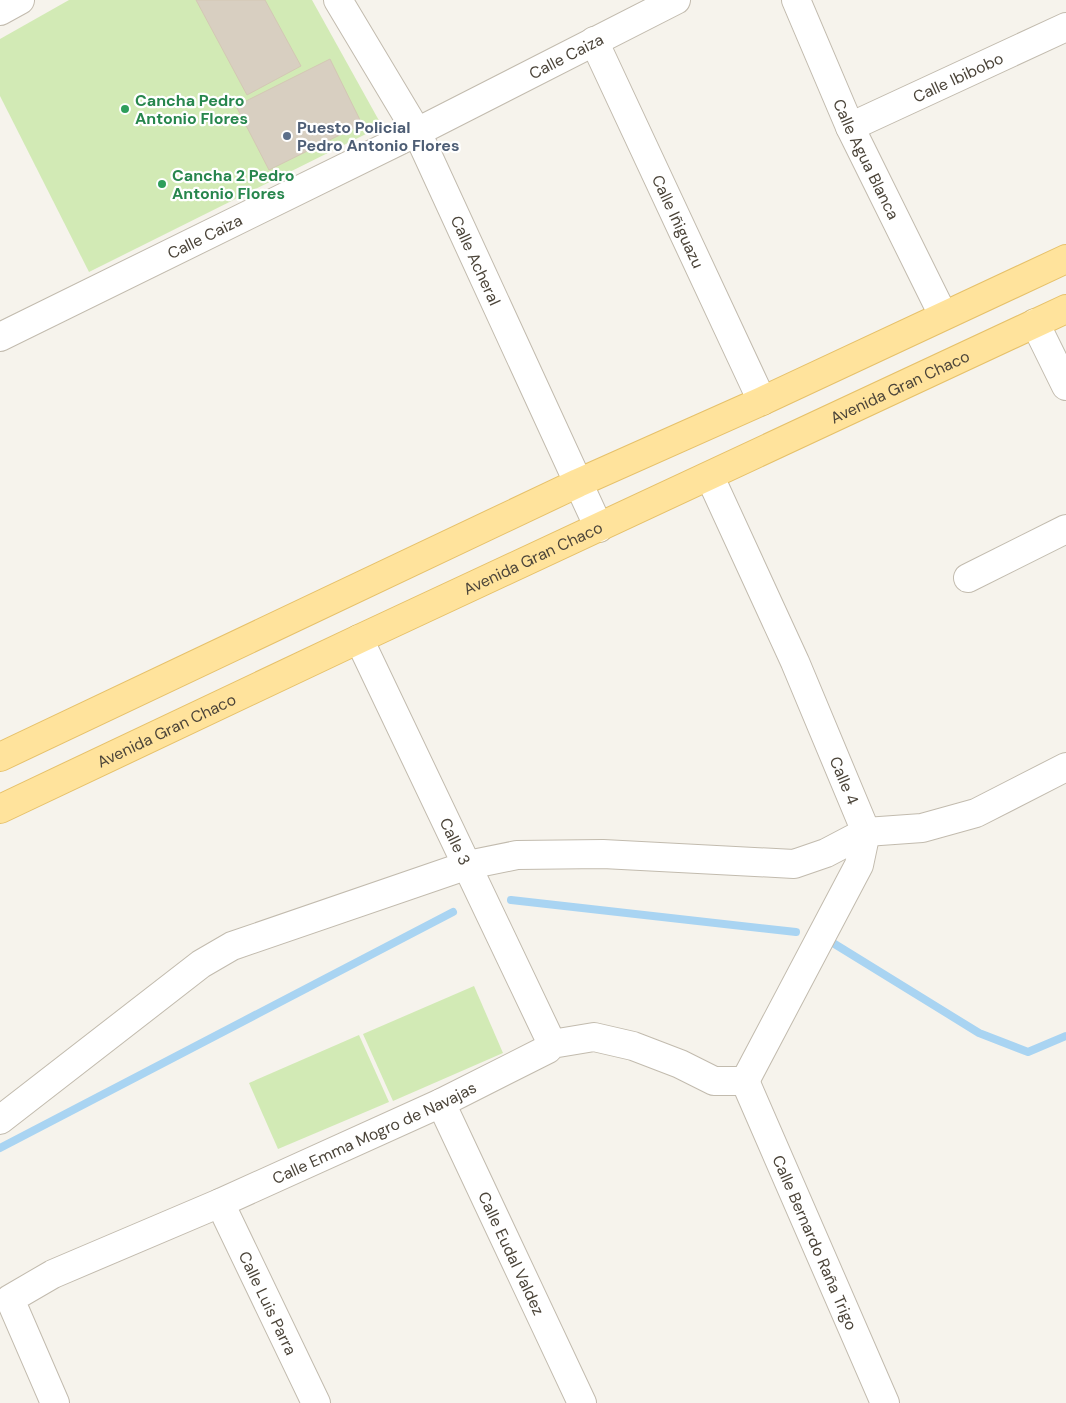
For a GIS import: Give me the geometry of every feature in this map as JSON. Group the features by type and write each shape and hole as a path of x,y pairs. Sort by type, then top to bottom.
{"main road":[{"path":"0,757 578,483 762,401 1066,259"},
{"name":"Avenida Gran Chaco","path":"0,809 359,638 710,477 1066,309"}],"street":[{"path":"0,10 20,0"},
{"name":"Calle Acheral","path":"338,0 418,132 599,528"},
{"name":"Calle Caiza","path":"0,337 418,132 676,0"},
{"name":"Calle Agua Blanca","path":"796,0 850,128 943,315"},
{"name":"Calle Ibibobo","path":"850,128 1066,27"},
{"name":"Calle Iñiguazu","path":"594,41 762,401"},
{"path":"1035,323 1066,386"},
{"name":"Calle 4","path":"710,477 795,662 866,832"},
{"path":"968,578 1066,529"},
{"name":"Calle 3","path":"359,638 552,1044"},
{"path":"0,1120 201,964 232,946 468,865 517,855 603,854 794,864 826,853 866,832 922,828 976,813 1066,767"},
{"path":"745,1081 859,865 866,832"},
{"name":"Calle Emma Mogro de Navajas","path":"55,1403 10,1299 53,1274 220,1203 441,1103 552,1044 594,1037 632,1046 680,1064 714,1081 745,1081"},
{"name":"Calle Bernardo Raña Trigo","path":"745,1081 885,1403"},
{"name":"Calle Eudal Valdez","path":"441,1103 582,1403"},
{"name":"Calle Luis Parra","path":"220,1203 316,1403"}],"green space":[{"path":"69,0 312,0 382,126 89,272 0,96 0,39"},
{"path":"474,986 503,1053 393,1101 363,1034"},
{"path":"359,1035 389,1102 278,1149 249,1083"}],"building":[{"path":"196,0 265,0 301,66 247,95"},
{"path":"330,59 362,124 269,170 236,106"}],"waterway":[{"path":"511,900 796,932"},
{"path":"0,1148 453,912"},
{"path":"833,943 979,1033 1028,1052 1066,1036"}],"place":[{"name":"Cancha Pedro Antonio Flores","path":"125,109"},
{"name":"Puesto Policial Pedro Antonio Flores","path":"287,136"},
{"name":"Cancha 2 Pedro Antonio Flores","path":"162,184"}]}
